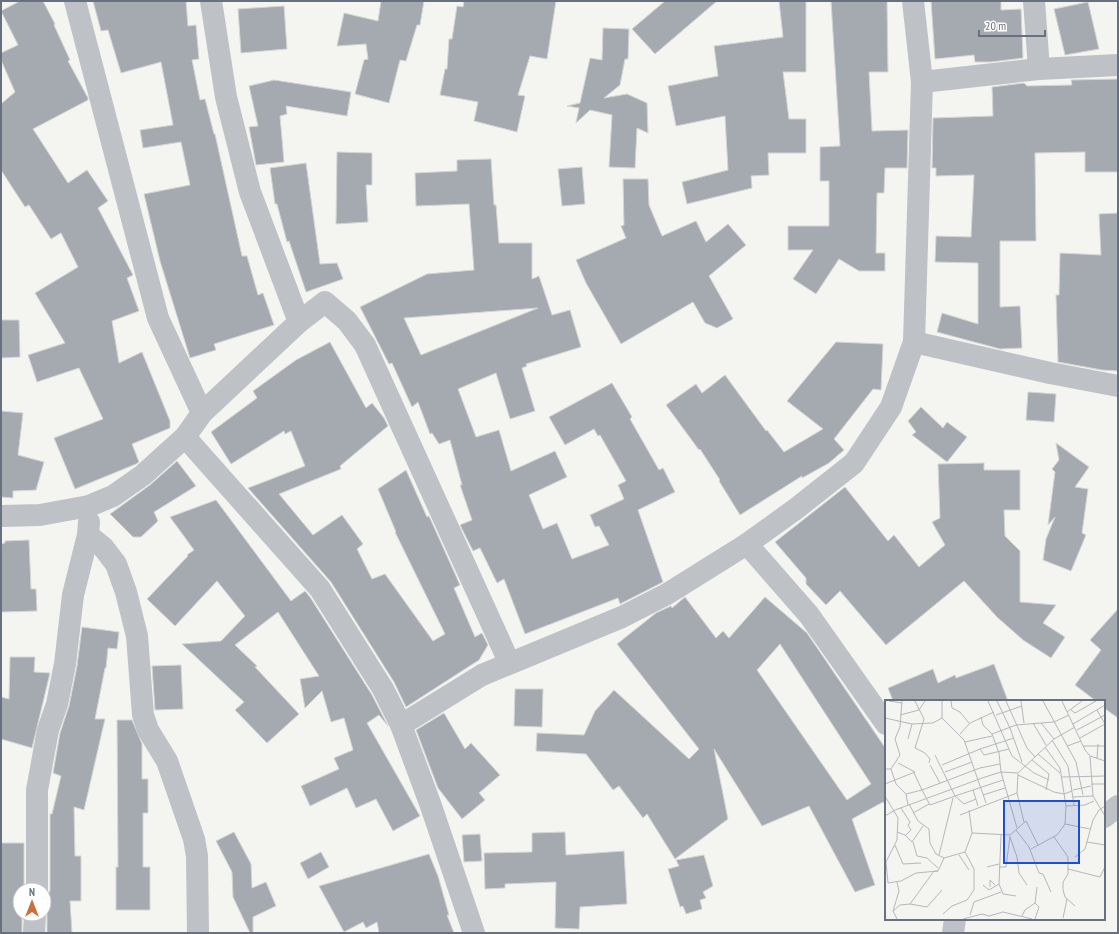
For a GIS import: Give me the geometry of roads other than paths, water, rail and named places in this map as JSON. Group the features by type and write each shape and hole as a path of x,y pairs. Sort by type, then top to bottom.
{"street":[{"path":"75,1 158,318 202,413"},
{"path":"212,1 226,97 250,192 299,322"},
{"path":"401,725 482,675 509,662 622,617 673,590 746,544 797,508 854,463 891,407 914,342 922,82 913,1"},
{"path":"1034,1 1039,69"},
{"path":"922,82 1039,69 1118,65"},
{"path":"1,516 40,515 89,506 113,496 143,475 185,437 202,413 299,322 325,302 347,321 366,345 509,662"},
{"path":"914,342 1050,373 1118,386"},
{"path":"185,437 320,589 383,689 401,725 431,806 474,933"},
{"path":"37,882 37,790 48,730 57,704 65,664 77,576 88,535 89,506"},
{"path":"88,535 103,547 116,564 137,636 143,715 148,730 167,761 194,839 197,856 198,933"},
{"path":"746,544 809,615 885,723"},
{"path":"1105,816 1118,806"},
{"path":"953,933 955,920"},
{"path":"34,933 35,922"}]}
